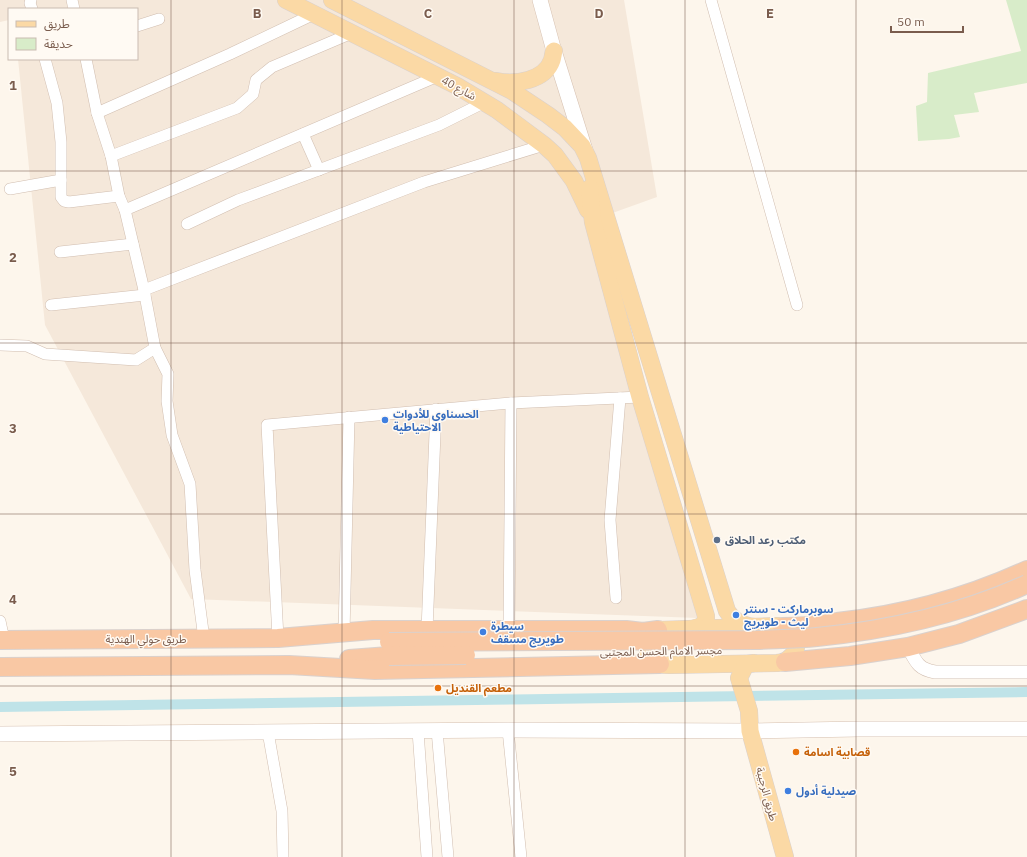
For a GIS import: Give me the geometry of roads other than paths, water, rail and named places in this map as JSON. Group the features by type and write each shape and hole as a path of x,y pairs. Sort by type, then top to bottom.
{"highway":[{"path":"782,627 814,625 870,618 928,606 975,591 1027,570"},
{"name":"مجسر الامام الحسن المجتبى","path":"289,666 389,649 756,640 817,637 872,630 923,620 954,612 1027,584"},
{"name":"مجسر الامام الحسن المجتبى","path":"285,638 389,649 758,650 834,645 876,640 927,630 980,613 1027,595"},
{"path":"785,662 850,656 908,647 959,634 1027,609"},
{"path":"814,625 805,632 801,642 805,653 814,660"},
{"path":"285,638 344,634 373,630 626,630 643,632 658,630"},
{"path":"626,630 639,641 640,649 638,656 628,665"},
{"name":"طريق حولي الهندية","path":"2,640 285,638"},
{"path":"0,667 289,666 375,670 660,664"}],"main road":[{"name":"شارع 40","path":"286,0 438,76 497,110 544,145 563,164 574,181 593,222"},
{"name":"شارع 40","path":"332,0 355,5 518,95 565,128 582,146 588,158"},
{"path":"540,0 554,51 727,611 735,621 742,625 754,627"},
{"path":"492,81 514,83 526,81 537,76 546,69 552,61 554,51"},
{"path":"588,158 593,222 640,397 706,616 706,620 702,626 692,628"},
{"path":"782,627 790,631 797,641 795,653 785,662 660,664 651,658 647,647 650,636 658,630 782,627"},
{"path":"706,664 714,666 734,680 748,664 754,663"},
{"name":"طريق الرجيبة","path":"734,680 750,731 785,857"},
{"path":"0,734 418,730 750,731 859,729 1027,729"}],"street":[{"path":"711,0 797,305"},
{"path":"97,113 230,54 314,14"},
{"path":"138,26 159,19"},
{"path":"111,156 237,108 253,94 256,80 272,68 352,33"},
{"path":"45,60 57,103 61,142 61,197 64,201 69,202 119,196"},
{"path":"86,60 97,113 111,156 119,196 126,210 145,292 155,348 168,374 167,401 172,435 190,484 195,570 204,639"},
{"path":"126,210 438,76"},
{"path":"187,224 238,200 439,125 485,102"},
{"path":"303,134 319,170"},
{"path":"52,305 145,292 424,182 544,145"},
{"path":"10,189 61,180"},
{"path":"60,252 133,244"},
{"path":"0,345 27,346 45,354 136,360 155,348"},
{"path":"285,638 267,425 512,403 640,397"},
{"path":"616,598 610,520 620,398"},
{"path":"509,630 512,403"},
{"path":"427,630 436,409"},
{"path":"344,634 349,418"},
{"path":"0,621 2,640"},
{"path":"908,647 919,666 935,672 1027,672"},
{"path":"418,730 427,857"},
{"path":"437,730 448,857"},
{"path":"508,730 521,857"},
{"path":"268,732 282,811 283,857"}],"waterway":[{"path":"0,707 1027,692"}],"place":[{"name":"الحسناوي للأدوات الاحتياطية","path":"385,420"},
{"name":"مكتب رعد الحلاق","path":"717,540"},
{"name":"سوبرماركت - سنتر ليث - طويريج","path":"736,615"},
{"name":"سيطرة طويريج مسقف","path":"483,632"},
{"name":"مطعم القنديل","path":"438,688"},
{"name":"قصابية اسامة","path":"796,752"},
{"name":"صيدلية أدول","path":"788,791"}]}
